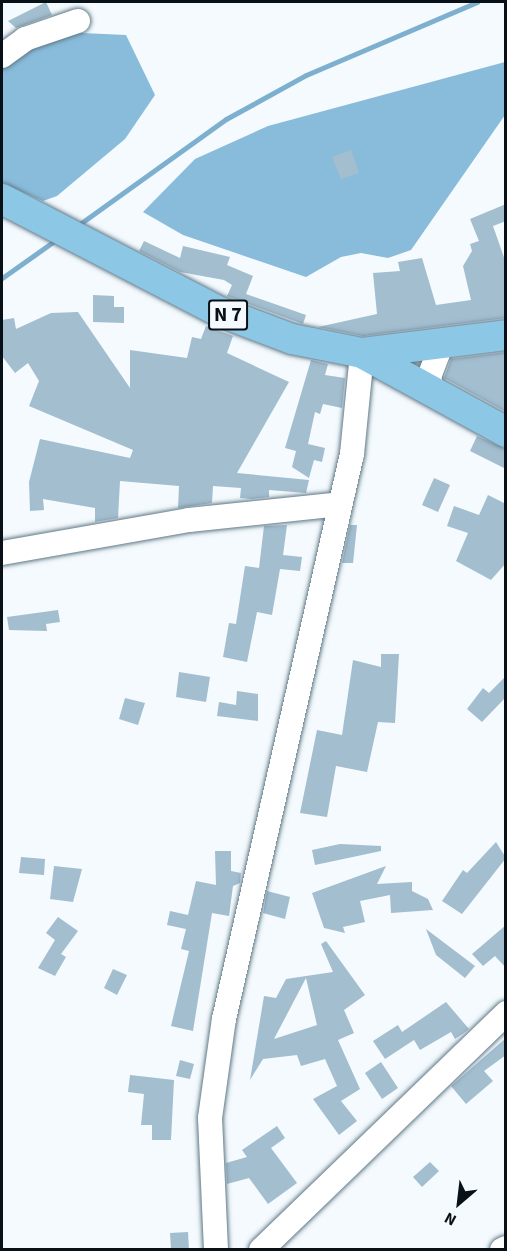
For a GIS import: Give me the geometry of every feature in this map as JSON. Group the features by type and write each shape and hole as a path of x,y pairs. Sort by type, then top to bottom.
{"main road":[{"name":"N 7","path":"13,205 218,311 292,339 362,353 506,432"},
{"name":"N 7","path":"362,353 506,335"}],"street":[{"path":"2,56 25,39 78,21"},
{"path":"433,393 429,377 442,343"},
{"path":"216,1250 210,1118 224,1019 352,454 362,353"},
{"path":"2,553 189,520 340,504"},
{"path":"261,1250 506,1013"}],"shaded area":[{"path":"60,32 126,35 155,95 125,139 57,196 43,201 2,183 2,62"},
{"path":"505,62 505,115 411,250 388,258 361,253 341,257 306,277 183,235 143,212 195,159 268,126"}],"building":[{"path":"46,2 52,15 16,28 8,21"},
{"path":"351,150 359,173 341,179 332,157"},
{"path":"506,204 506,221 493,226 506,263 506,318 363,336 318,327 377,314 373,273 400,271 398,262 422,258 436,305 471,300 463,266 472,251 470,244 479,241 470,219"},
{"path":"144,241 180,258 183,246 230,257 227,265 253,276 246,294 306,315 303,324 227,296 232,285 224,280 180,272 139,251"},
{"path":"93,295 114,296 114,307 124,307 124,323 93,322"},
{"path":"78,312 130,388 130,350 187,358 192,337 201,339 206,326 233,336 227,353 289,382 237,473 309,480 306,493 269,490 269,497 252,499 240,498 241,488 213,486 212,503 178,508 179,486 120,481 118,518 95,522 95,508 43,499 44,510 30,511 29,482 40,439 130,458 133,450 29,406 39,381 28,363 15,373 2,356 2,320 14,318 16,329 51,313"},
{"path":"506,352 506,412 444,378 451,359"},
{"path":"311,360 328,364 325,375 345,378 342,408 323,404 320,414 315,412 308,444 325,448 322,462 314,460 309,478 292,467 296,451 285,448"},
{"path":"477,436 506,449 506,469 470,451"},
{"path":"434,478 450,485 438,512 422,505"},
{"path":"488,495 506,504 506,563 491,580 456,561 468,533 447,526 454,506 479,515"},
{"path":"287,525 283,555 302,557 300,571 280,569 272,615 257,612 247,662 223,657 229,623 236,624 245,566 259,568 264,526"},
{"path":"350,525 357,525 353,563 342,563"},
{"path":"58,610 60,622 46,624 47,631 9,630 7,617"},
{"path":"381,654 399,654 395,723 378,722 367,772 336,766 327,817 300,813 317,730 342,735 353,660 381,667"},
{"path":"179,672 210,677 206,702 176,697"},
{"path":"505,677 505,698 482,722 467,709 483,688 489,693"},
{"path":"237,691 258,694 258,721 217,716 219,702 236,705"},
{"path":"125,698 145,703 138,725 119,719"},
{"path":"496,842 506,858 462,914 442,901 463,870 467,873"},
{"path":"340,844 381,846 381,851 315,865 312,850"},
{"path":"215,851 231,851 231,871 241,873 240,883 233,886 229,916 212,913 193,1031 171,1026 189,951 181,949 186,929 167,925 170,911 188,915 196,881 216,885"},
{"path":"21,857 45,859 44,875 19,873"},
{"path":"54,866 82,869 73,902 50,899"},
{"path":"386,866 377,884 412,882 412,891 428,899 433,910 391,913 390,895 360,901 365,922 343,927 345,933 324,928 312,893"},
{"path":"267,891 290,897 285,919 263,913"},
{"path":"58,917 78,931 61,954 66,957 55,976 38,968 55,940 46,933"},
{"path":"506,925 506,968 495,956 483,966 472,954"},
{"path":"426,929 475,966 465,978 436,955"},
{"path":"326,941 365,995 344,1010 354,1033 338,1040 360,1089 341,1101 357,1121 339,1135 313,1099 337,1086 325,1059 301,1066 297,1055 263,1059 250,1080 264,996 276,998 286,979 333,972 321,944","holes":["306,978 317,1025 274,1039"]},
{"path":"113,969 127,975 117,995 104,988"},
{"path":"446,1002 469,1029 455,1039 451,1032 420,1050 414,1040 385,1059 373,1041 398,1025 402,1032"},
{"path":"506,1038 506,1055 484,1071 493,1081 466,1104 451,1086"},
{"path":"180,1060 194,1064 190,1079 176,1076"},
{"path":"381,1062 398,1088 382,1099 365,1073"},
{"path":"130,1075 174,1080 171,1140 152,1140 152,1125 141,1125 144,1094 128,1092"},
{"path":"277,1126 285,1138 271,1148 297,1183 268,1204 249,1178 227,1184 226,1163 247,1157 242,1150"},
{"path":"430,1162 439,1171 422,1187 413,1177"},
{"path":"188,1232 189,1250 171,1250 170,1233"}],"waterway":[{"path":"77,226 226,119 306,75 477,2"},
{"path":"2,278 57,239"}]}
